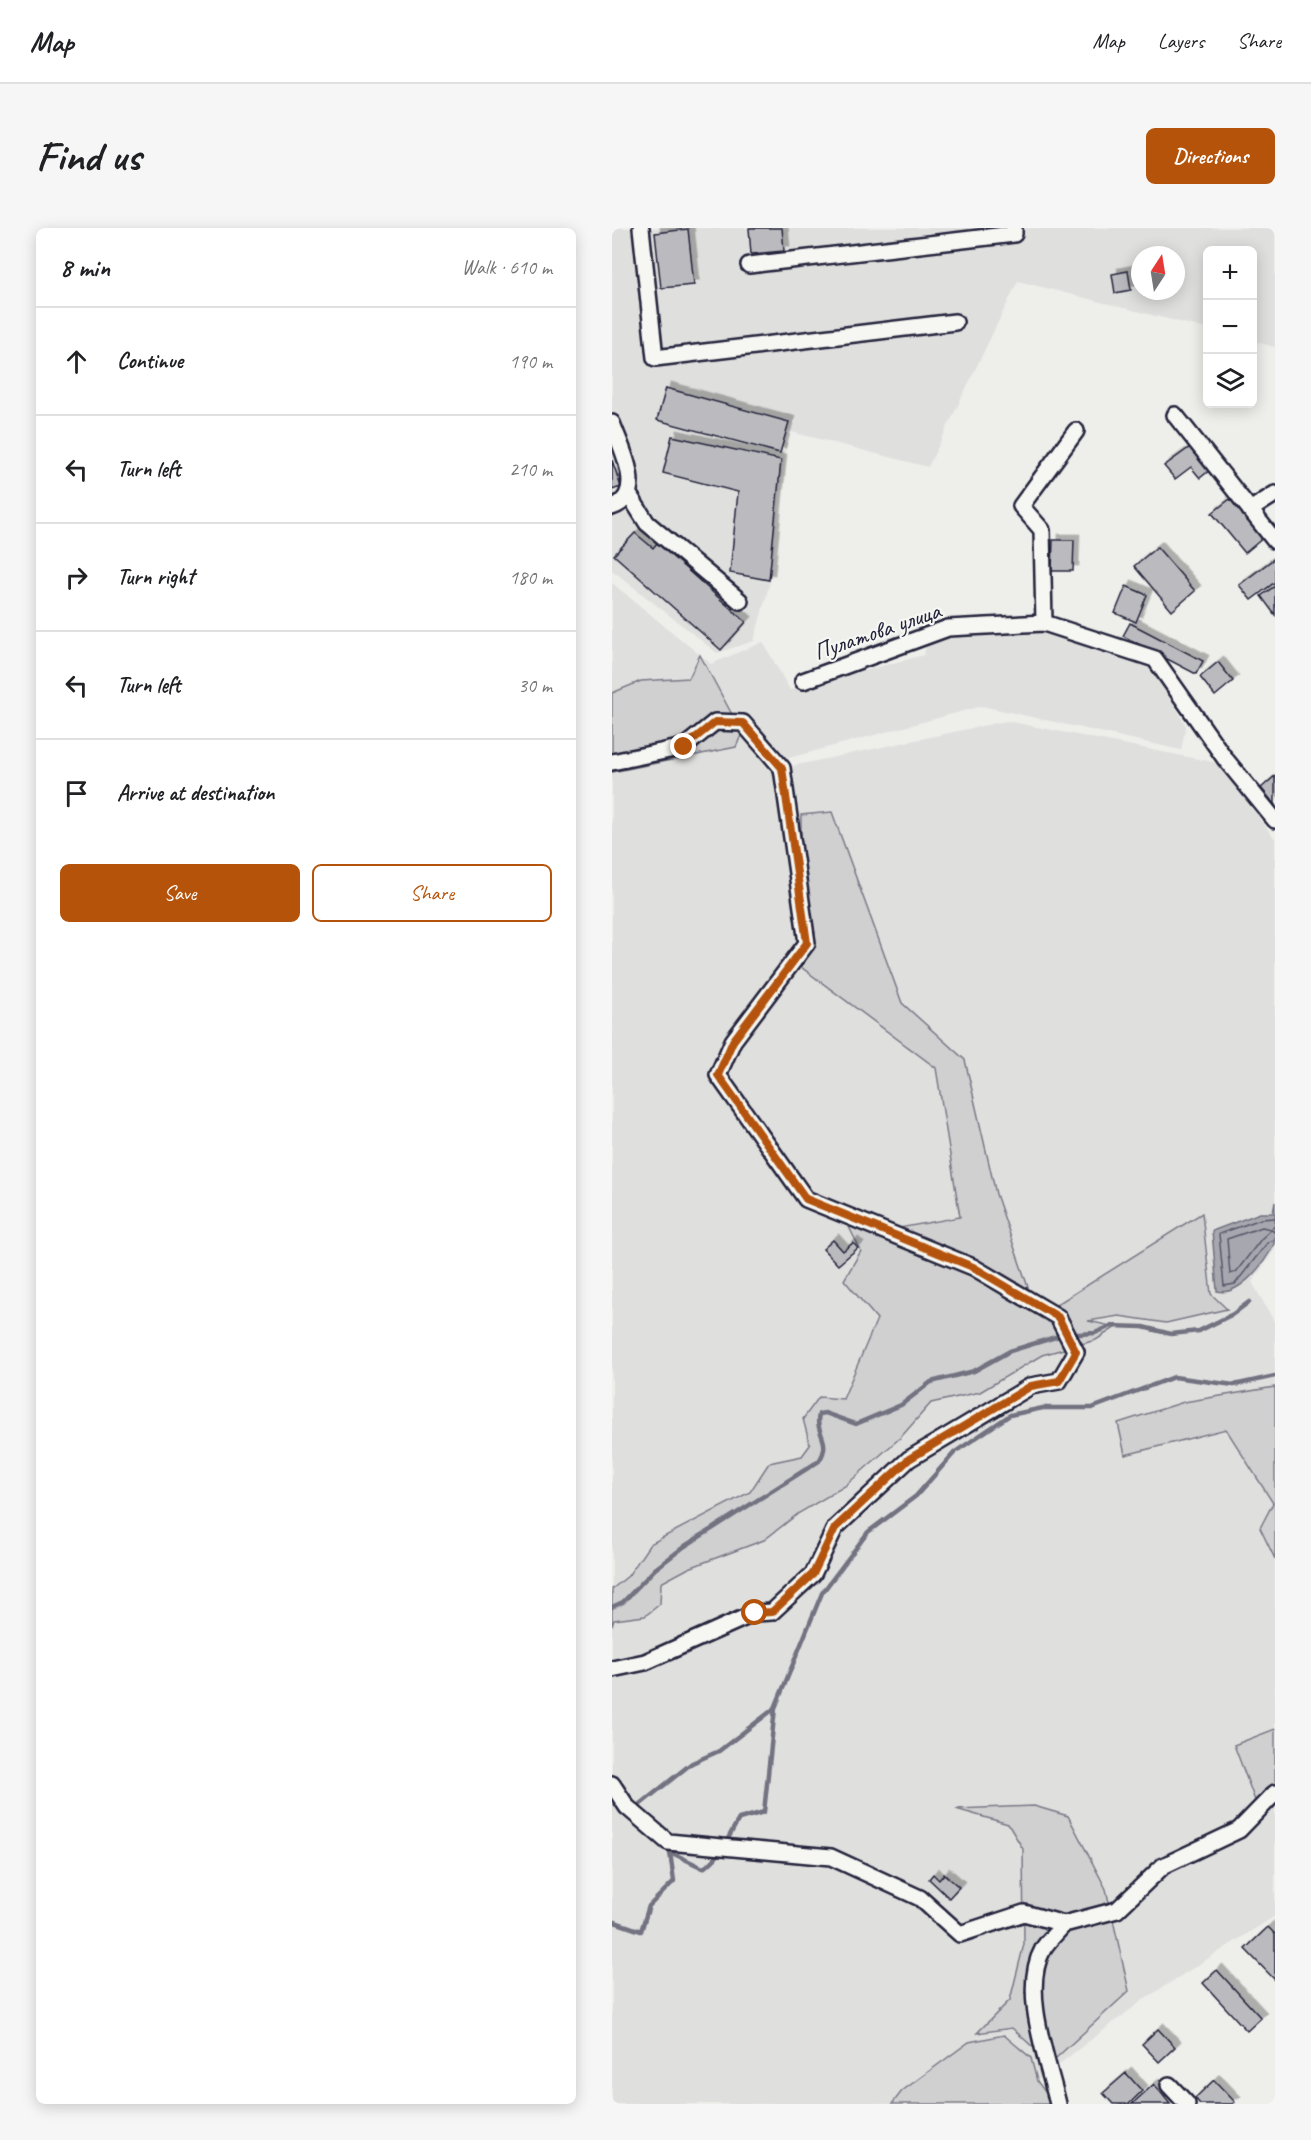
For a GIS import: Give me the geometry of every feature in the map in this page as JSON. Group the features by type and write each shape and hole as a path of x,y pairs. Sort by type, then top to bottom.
{"street":[{"path":"641,228 655,358 955,322"},
{"path":"749,265 1014,234 1014,228"},
{"path":"1175,415 1275,541"},
{"path":"612,423 632,478 628,493 612,507"},
{"path":"1044,623 1042,530 1021,506 1076,430"},
{"path":"628,493 647,523 740,601"},
{"path":"1250,510 1275,494"},
{"name":"Пулатова улица","path":"802,681 948,628 1044,623 1155,659 1226,760 1275,820"},
{"path":"612,762 684,747 715,722 743,723 782,768 807,943 733,1041 718,1075 806,1199 973,1267 1058,1317 1076,1352 1059,1381 1031,1386 909,1459 835,1528 813,1574 772,1612 755,1613 645,1662 612,1669"},
{"path":"612,1784 627,1807 668,1842 831,1857 920,1898 960,1934 1024,1913 1064,1924 1117,1910 1163,1866 1239,1830 1275,1793"},
{"path":"1058,2104 1034,2000 1034,1975 1043,1948 1064,1924"},
{"path":"1169,2085 1186,2104"}],"shaded area":[{"path":"612,228 1275,228 1275,347 1257,342 1257,246 1203,246 1203,328 1018,281 928,467 788,431 770,582 754,641 717,653 612,570"},
{"path":"612,583 711,664 763,642 790,690 924,655 926,646 952,634 1043,629 1153,665 1186,726 1181,750 982,706 774,762 778,769 1006,721 1218,763 1275,839 1275,1249 1252,1282 1275,1323 1275,1916 1143,2000 1037,2081 1054,2104 612,2104"},
{"path":"700,655 742,733 736,747 612,772 612,693 641,681 689,678"},
{"path":"832,812 902,1003 965,1060 996,1194 1029,1290 1048,1310 1202,1213 1211,1294 1227,1309 1166,1323 1119,1316 1088,1321 1116,1327 1096,1340 1042,1355 980,1392 931,1403 901,1437 845,1486 799,1513 764,1540 689,1568 661,1583 660,1604 645,1616 614,1620 612,1626 612,1589 628,1576 650,1544 750,1492 769,1463 802,1456 810,1445 803,1419 819,1397 843,1399 877,1319 844,1280 861,1251 845,1219 883,1231 960,1217 936,1068 801,967 801,815"},
{"path":"1275,1387 1275,1559 1260,1528 1273,1503 1226,1429 1125,1455 1118,1423 1184,1402"},
{"path":"1275,1729 1275,1783 1256,1803 1234,1745"},
{"path":"1034,1806 1068,1816 1106,1889 1129,1991 1043,2070 1036,2050 1012,2028 977,2033 1010,2000 1024,1944 1023,1849 1008,1824 956,1809"},
{"path":"1004,2035 1031,2058 1037,2081 1054,2104 892,2104 902,2091 969,2042"}],"water":[{"path":"1275,1202 1274,1244 1264,1260 1242,1284 1234,1289 1217,1291 1212,1231 1260,1213 1273,1213"}],"building":[{"path":"749,228 782,228 784,251 751,254"},
{"path":"688,229 694,285 661,288 655,233"},
{"path":"1128,271 1131,290 1115,293 1112,274"},
{"path":"666,388 789,422 780,453 657,420"},
{"path":"672,436 781,460 769,580 730,573 738,492 663,473"},
{"path":"1193,445 1211,469 1200,478 1191,467 1175,479 1164,466"},
{"path":"612,460 621,487 612,490"},
{"path":"1230,499 1263,538 1245,553 1212,513"},
{"path":"635,533 653,548 657,543 746,622 721,650 614,555"},
{"path":"1053,540 1074,540 1073,571 1052,571"},
{"path":"1157,547 1195,591 1172,611 1134,566"},
{"path":"1275,558 1275,582 1251,600 1239,585"},
{"path":"1126,586 1147,595 1136,622 1115,613"},
{"path":"1275,586 1275,615 1261,596"},
{"path":"1130,623 1203,661 1196,674 1123,636"},
{"path":"1218,662 1233,681 1215,696 1200,677"},
{"path":"1275,776 1275,805 1261,788"},
{"path":"833,1240 843,1251 853,1243 858,1248 838,1265 823,1249"},
{"path":"933,1874 939,1880 944,1874 959,1887 949,1898 929,1879"},
{"path":"1268,1927 1275,1934 1275,1980 1245,1949"},
{"path":"1217,1970 1261,2018 1247,2031 1203,1983"},
{"path":"1158,2029 1175,2047 1159,2062 1142,2044"},
{"path":"1126,2073 1142,2091 1129,2104 1113,2104 1103,2093"},
{"path":"1214,2080 1235,2102 1232,2104 1200,2104 1195,2098"},
{"path":"1154,2084 1170,2104 1132,2104"}],"waterway":[{"path":"612,1607 623,1602 655,1569 685,1546 819,1461 824,1448 818,1421 819,1414 825,1413 856,1424 901,1405 931,1382 974,1371 1010,1351 1062,1335 1095,1333 1111,1326 1143,1327 1171,1334 1199,1331 1233,1314 1249,1302"},
{"path":"612,1921 641,1931 649,1906 674,1881 670,1852 703,1868 715,1859 739,1819 764,1812 775,1708 822,1593 868,1532 916,1496 955,1452 1010,1415 1043,1408 1092,1408 1174,1377 1234,1385 1275,1376"},
{"path":"637,1807 692,1763 719,1751 775,1708"}],"route":[{"path":"684,747 715,722 743,723 782,768 807,943 733,1041 718,1075 806,1199 897,1234 973,1267 1058,1317 1076,1352 1059,1381 1031,1386 909,1459 835,1528 813,1574 772,1612 755,1613"}]}
